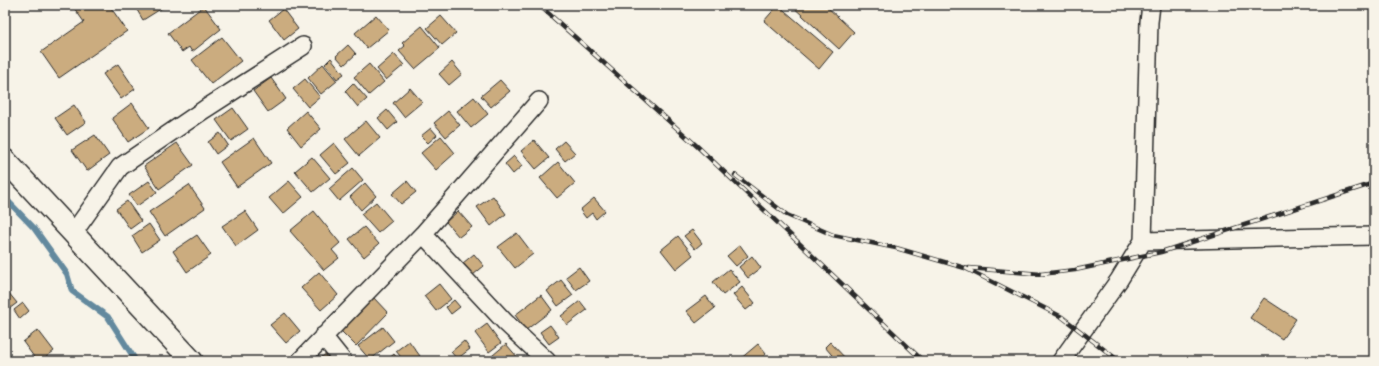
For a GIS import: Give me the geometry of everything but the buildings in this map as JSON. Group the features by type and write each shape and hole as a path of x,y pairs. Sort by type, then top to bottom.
{"street":[{"path":"1061,361 1119,280 1143,241 1149,22 1151,5"},
{"path":"74,232 120,167 204,109 303,46"},
{"path":"300,361 423,234 539,101"},
{"path":"5,160 74,232 192,361"},
{"path":"423,234 505,322 548,361"},
{"path":"1143,241 1374,236"},
{"path":"323,336 343,361"}],"waterway":[{"path":"5,198 34,228 67,274 72,291 108,317 136,361"}],"railway":[{"path":"539,5 698,147 923,361"},
{"path":"735,175 787,215 833,235 896,248 965,268 1062,317 1119,361"},
{"path":"969,268 1041,274 1075,270 1161,252 1374,183"}]}
